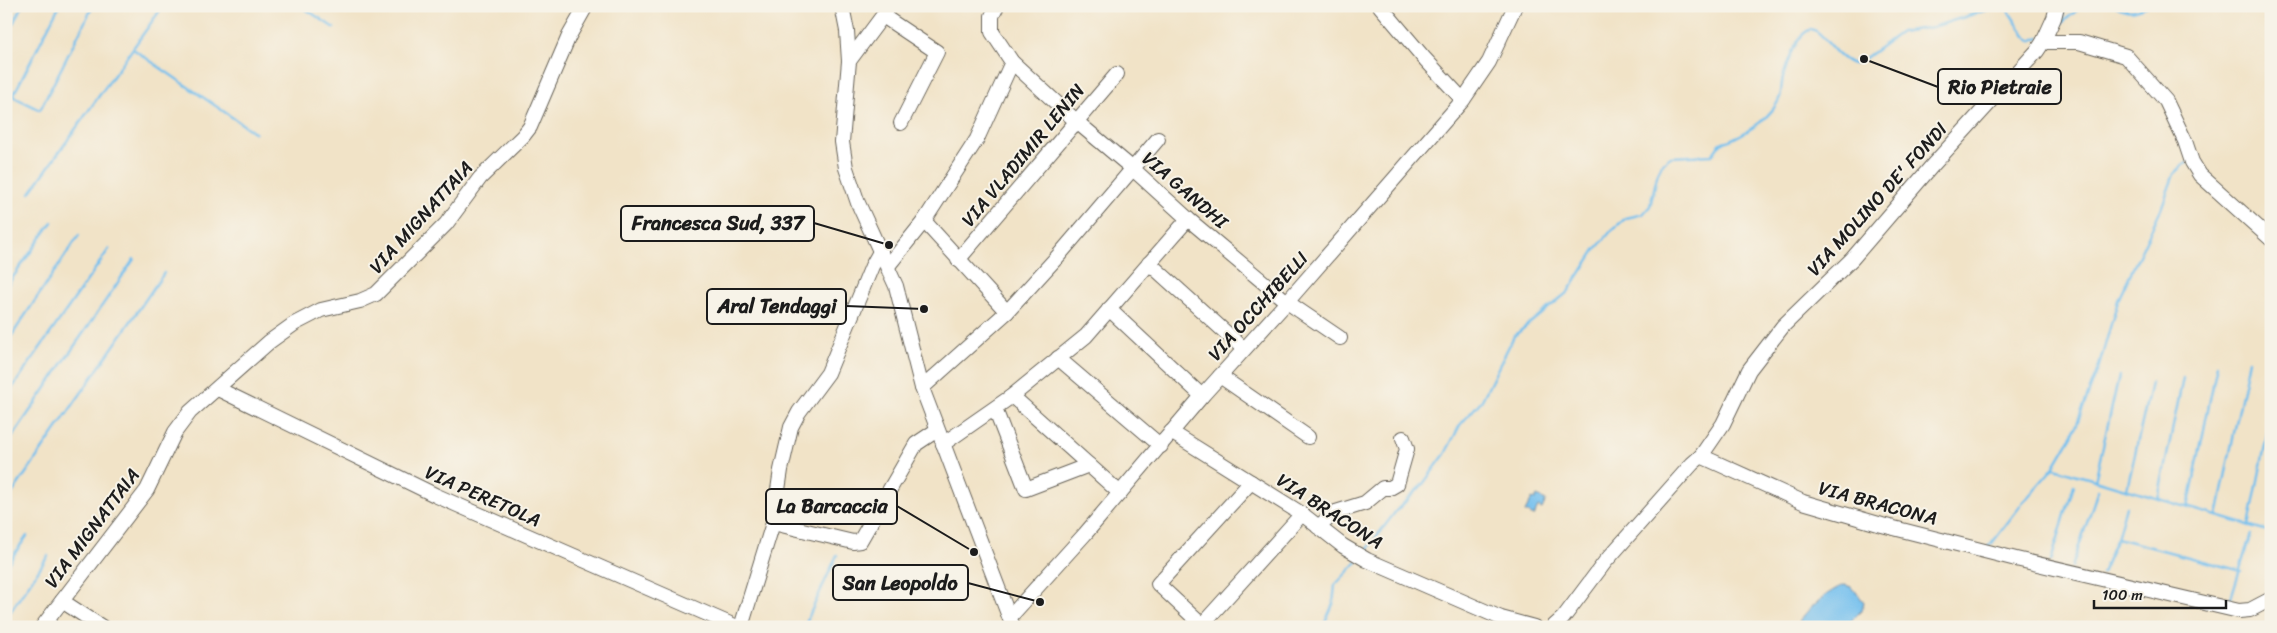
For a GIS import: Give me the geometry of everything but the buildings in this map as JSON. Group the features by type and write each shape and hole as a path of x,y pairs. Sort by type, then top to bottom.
{"street":[{"name":"VIA MIGNATTAIA","path":"42,627 147,490 181,423 190,412 269,342 310,314 360,301 376,294 446,224 480,178 530,127 569,36 586,6"},
{"path":"842,6 850,61 842,142 846,168 858,203 888,266 902,308 922,388 1011,624"},
{"name":"VIA GANDHI","path":"997,6 992,16 992,32 1012,62 1077,122 1188,219 1287,302 1340,338"},
{"path":"1380,6 1463,100"},
{"name":"VIA OCCHIBELLI","path":"1011,624 1202,396 1287,302 1463,100 1489,62 1516,6"},
{"name":"VIA MOLINO DE' FONDI","path":"1701,456 1723,424 1749,370 1783,326 1852,259 1931,167 2037,51 2054,18 2057,6"},
{"path":"850,61 886,11 937,52 901,123"},
{"path":"2043,42 2079,42 2126,56 2166,101 2185,141 2192,162 2200,175 2271,240"},
{"path":"888,266 924,222 977,140 1012,62"},
{"name":"VIA VLADIMIR LENIN","path":"958,260 1117,74"},
{"path":"922,388 1007,312 1060,255 1158,139"},
{"path":"942,444 996,409 1086,336 1188,219"},
{"path":"924,222 1007,312"},
{"path":"741,627 773,523 780,470 791,427 799,412 828,373 872,266 881,250"},
{"path":"1150,263 1244,349"},
{"path":"1109,309 1202,396"},
{"path":"1058,358 1160,446"},
{"path":"1220,376 1308,437"},
{"name":"VIA PERETOLA","path":"218,389 437,496 737,627"},
{"path":"1012,396 1120,494"},
{"path":"996,409 1026,489 1089,465"},
{"path":"773,523 853,542 860,541 916,444 937,430"},
{"name":"VIA BRACONA","path":"1171,432 1302,514 1318,528 1366,560 1501,618 1534,627"},
{"path":"1318,528 1336,512 1358,506 1383,488 1390,488 1397,484 1407,449 1403,438"},
{"path":"1553,627 1564,618 1605,562 1701,456"},
{"name":"VIA BRACONA","path":"1701,456 1803,502 1882,526 2239,611 2250,610 2271,599"},
{"path":"1251,482 1158,584 1202,626 1302,514"},
{"path":"62,600 102,627"}],"water":[{"path":"1537,496 1546,500 1542,509 1538,507 1534,516 1525,512 1532,498 1535,500"},
{"path":"1845,585 1852,587 1864,602 1862,610 1845,627 1798,627 1804,616 1817,602"}],"waterway":[{"path":"6,37 22,6"},
{"path":"13,96 59,6"},
{"path":"6,93 40,110 93,6"},
{"path":"30,193 163,6"},
{"path":"301,6 334,28"},
{"path":"2061,24 2065,6"},
{"path":"2057,27 2082,6"},
{"path":"2116,6 2124,10 2139,9 2147,6"},
{"path":"1365,552 1396,511 1423,484 1445,454 1460,425 1482,400 1514,336 1568,292 1595,250 1612,230 1626,218 1643,214 1650,206 1658,172 1662,164 1670,157 1712,155 1721,143 1746,132 1766,117 1777,104 1780,97 1782,80 1794,48 1798,40 1808,30 1818,32 1835,51 1853,64 1864,59 1901,32 1933,27 1996,7 2007,9 2025,36 2031,41 2039,37"},
{"path":"133,49 255,133"},
{"path":"1989,547 2021,505 2053,468 2073,434 2099,366 2118,300 2161,209 2174,174 2187,162"},
{"path":"6,287 52,222"},
{"path":"6,344 79,235"},
{"path":"6,397 109,249"},
{"path":"6,446 134,259"},
{"path":"6,502 164,273"},
{"path":"2217,516 2249,360"},
{"path":"2188,508 2217,365"},
{"path":"2095,481 2119,376"},
{"path":"2158,499 2183,378"},
{"path":"2127,489 2151,383"},
{"path":"2249,526 2271,415"},
{"path":"2054,468 2271,532"},
{"path":"2051,561 2074,485"},
{"path":"2072,567 2098,490"},
{"path":"2102,573 2117,538 2126,506"},
{"path":"2230,601 2251,534"},
{"path":"6,566 27,536"},
{"path":"2117,538 2241,571"},
{"path":"804,627 837,555"},
{"path":"6,618 48,556"},
{"path":"1323,627 1333,604 1335,585 1357,562"}],"place":[{"name":"Rio Pietraie","path":"1864,59"},
{"name":"Francesca Sud, 337","path":"889,245"},
{"name":"Aral Tendaggi","path":"924,309"},
{"name":"La Barcaccia","path":"974,552"},
{"name":"San Leopoldo","path":"1040,602"}]}
